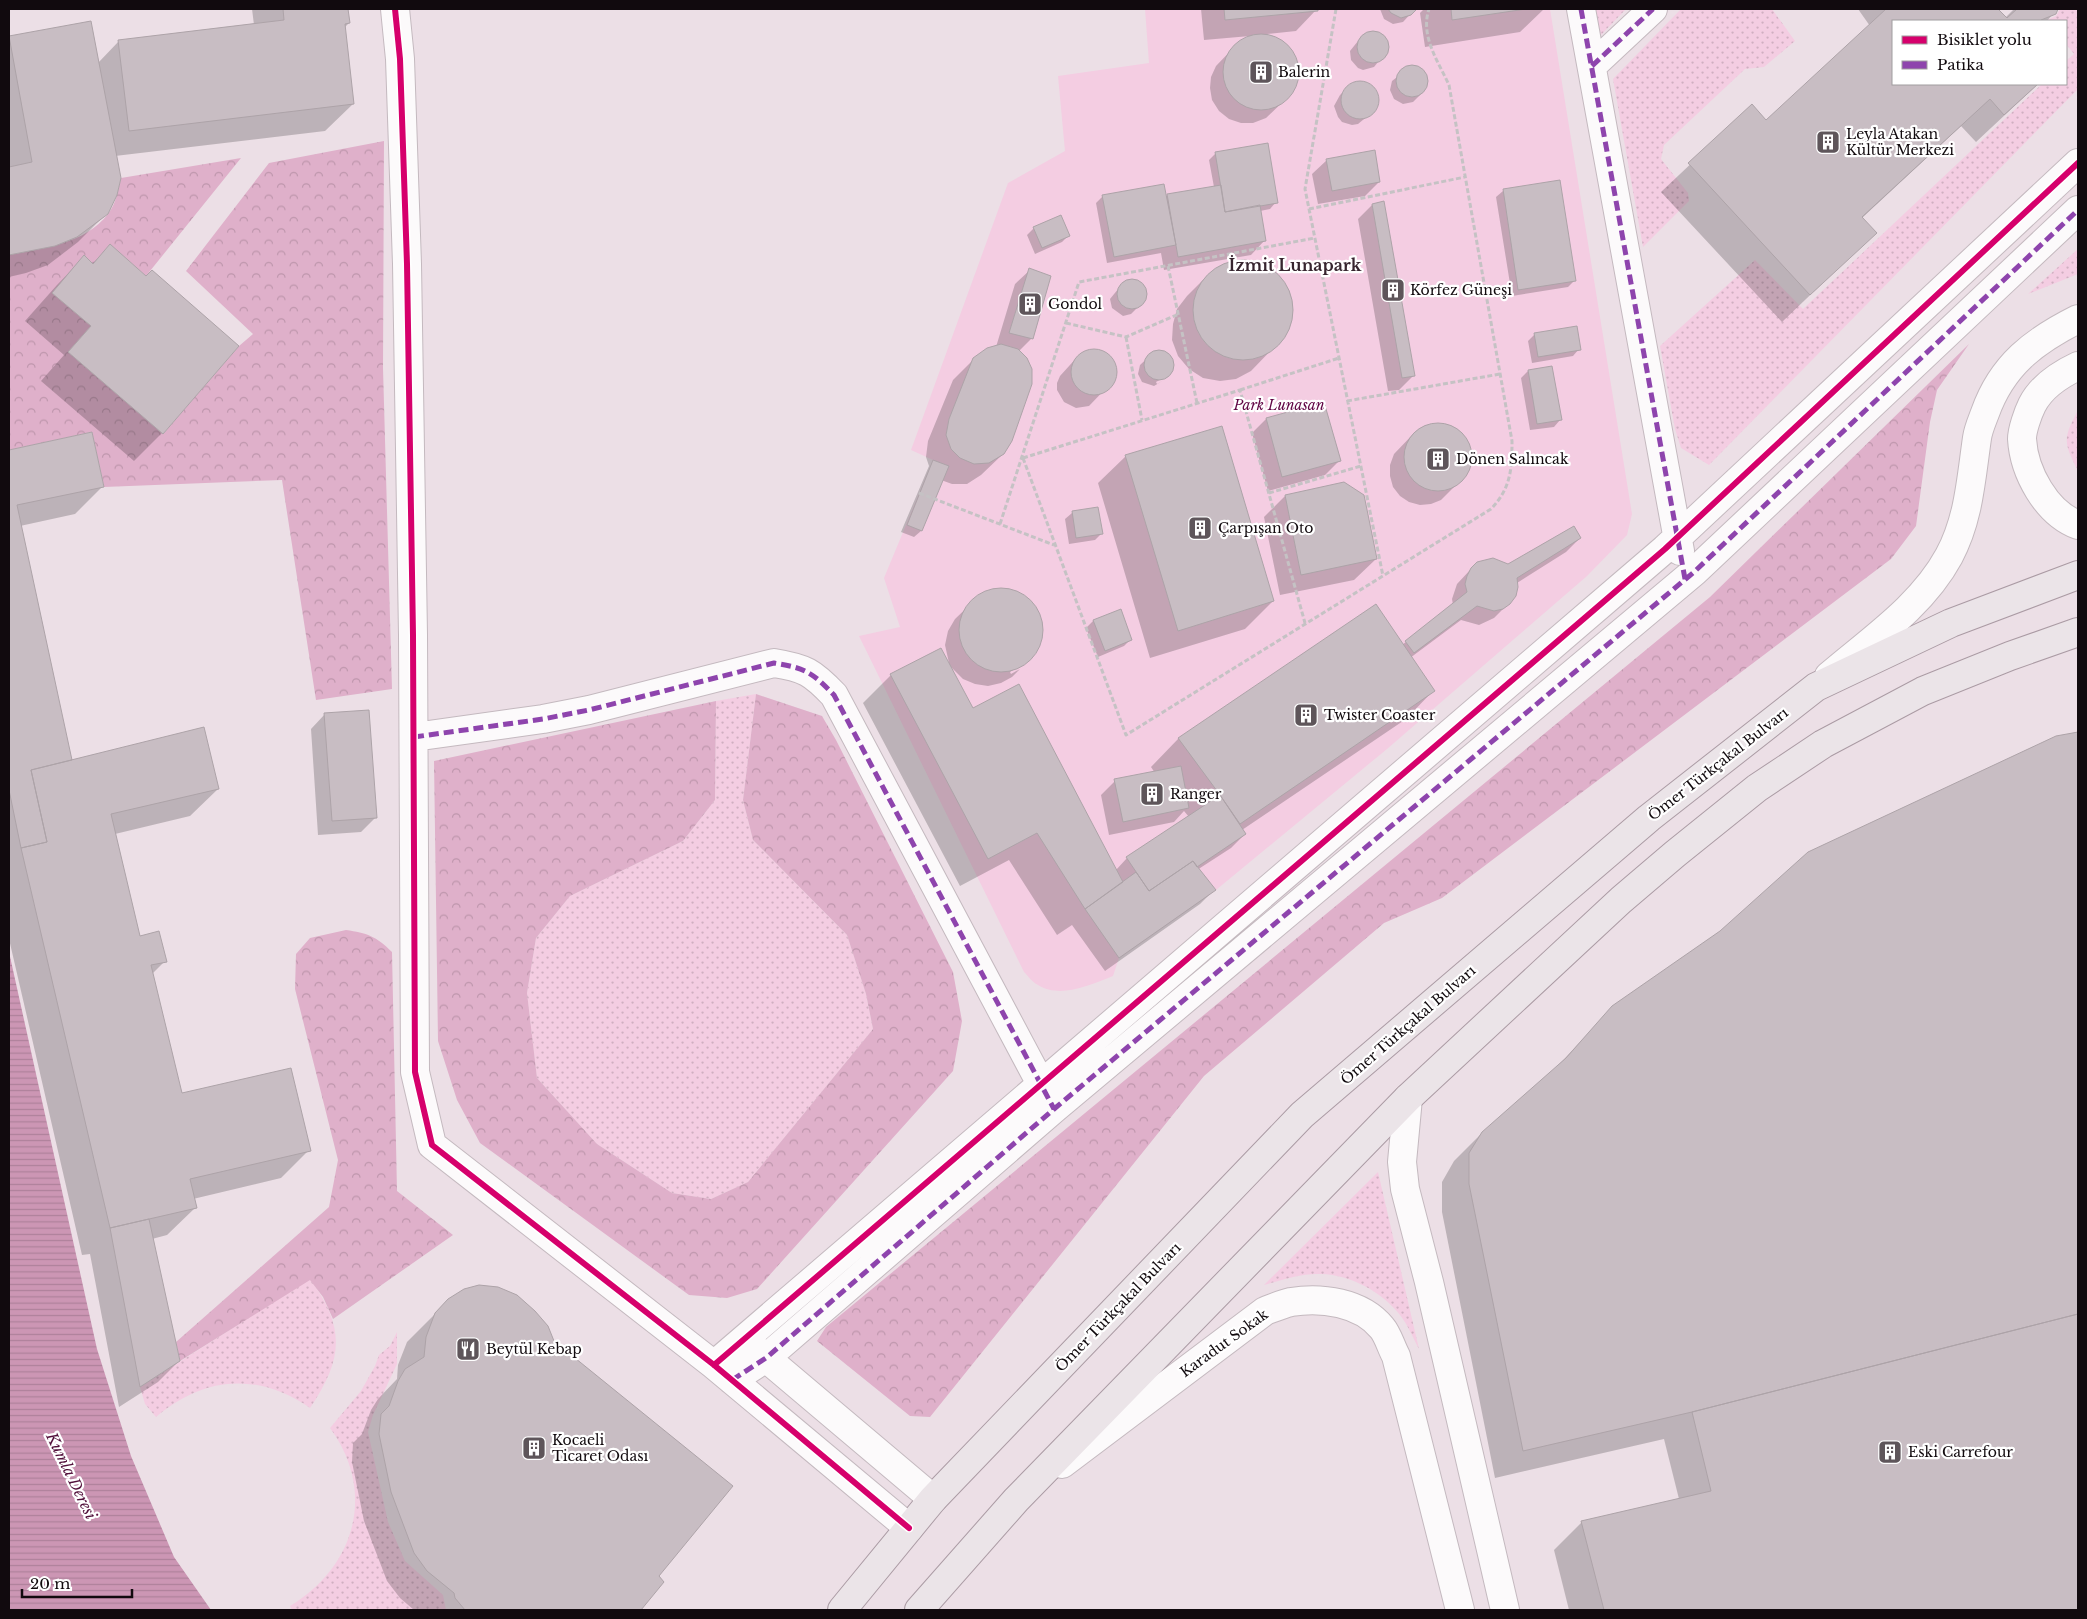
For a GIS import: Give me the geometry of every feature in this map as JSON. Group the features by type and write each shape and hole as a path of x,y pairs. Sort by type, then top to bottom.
{"main road":[{"name":"Ömer Türkçakal Bulvarı","path":"842,1610 933,1499 1302,1115 1649,818 1816,687 1951,622 2078,575"},
{"path":"919,1610 1016,1500 1408,1098 1621,900 1757,788 1823,744 1923,691 2010,656 2078,632"}],"street":[{"path":"395,9 400,58 408,264 414,737 415,1072 432,1145 723,1373 909,1528"},
{"path":"1582,9 1685,579"},
{"path":"1592,66 1654,9"},
{"path":"723,1373 744,1339 1677,536 2078,163"},
{"path":"723,1373 766,1358 1054,1109 1685,579 2078,210"},
{"path":"1816,687 1898,617 1925,590 1949,556 1962,525 1970,494 1977,435 1989,403 2004,375 2029,349 2048,334 2078,319"},
{"path":"2078,366 2056,377 2032,404 2022,437 2029,471 2045,501 2078,526"},
{"path":"414,737 542,719 589,710 774,664 798,667 816,677 834,695 1054,1109"},
{"path":"1408,1098 1402,1162 1405,1189 1429,1282 1504,1610"},
{"name":"Karadut Sokak","path":"1016,1500 1265,1311 1291,1302 1319,1300 1344,1304 1365,1313 1382,1328 1396,1356 1460,1610"},
{"path":"689,1346 744,1339 933,1499"}],"path":[{"path":"1336,9 1305,189 1383,576"},
{"path":"1023,458 1126,735 1491,509 1502,498 1512,464 1512,441 1449,85 1431,48 1426,31 1426,19 1429,9"},
{"path":"1309,208 1465,177"},
{"path":"1000,524 1079,282 1315,238"},
{"path":"1168,266 1197,403"},
{"path":"1066,323 1126,337 1179,314"},
{"path":"1126,337 1142,420"},
{"path":"1023,458 1339,358"},
{"path":"1347,401 1500,374"},
{"path":"1240,390 1306,623"},
{"path":"1269,493 1360,466"},
{"path":"919,493 1055,545"}],"green space":[{"name":"Park Lunasan","path":"1145,9 1550,9 1632,514 1627,535 1587,576 1387,749 1216,890 1119,958 1113,976 1075,989 1056,991 1036,984 1024,972 859,636 900,627 884,578 933,460 911,450 1008,183 1065,151 1058,76 1149,63"},
{"path":"1594,9 1626,9 1599,37"},
{"path":"1681,9 1772,9 1795,41 1764,67 1745,69 1664,145 1661,159 1688,193 1689,201 1643,247 1613,79"},
{"path":"2060,9 2078,9 2078,89 1709,465 1681,448 1675,429 1660,346 1755,260 1803,309 2041,85 2067,85 2067,60 2074,54 2067,45 2067,20 2047,20 2056,16"},
{"path":"384,141 383,368 392,689 316,700 282,480 104,487 92,432 9,450 9,255 63,243 88,232 99,224 111,210 121,178 241,158 146,276 110,245 93,264 85,256 52,293 91,326 68,352 163,434 239,346 253,334 186,271 269,163"},
{"path":"2078,249 2078,274 2028,294"},
{"path":"1969,344 1937,390 1930,422 1916,526 1891,559 1442,898 1384,923 1204,1076 930,1417 910,1416 817,1341 826,1327 1710,597"},
{"path":"2078,410 2078,471 2067,446 2067,434"},
{"path":"756,694 743,800 753,840 847,935 866,994 873,1029 748,1182 711,1199 672,1193 597,1144 537,1078 527,993 536,938 570,896 683,841 715,800 716,701"},
{"path":"756,694 822,716 836,740 953,972 962,1021 953,1071 757,1289 727,1298 689,1295 480,1143 457,1100 438,1041 434,761 716,701 715,800 683,841 570,896 536,938 527,993 537,1078 597,1144 672,1193 711,1199 748,1182 873,1029 866,994 847,935 753,840 743,800"},
{"path":"346,930 371,936 392,952 397,1191 453,1235 333,1319 323,1297 310,1280 180,1361 176,1342 329,1207 338,1160 295,989 296,954 310,938"},
{"path":"1378,1172 1419,1349 1406,1323 1393,1307 1375,1292 1354,1281 1332,1275 1314,1274 1292,1277 1264,1285"},
{"path":"310,1279 330,1313 335,1328 336,1344 329,1374 310,1408 290,1396 271,1388 251,1384 212,1387 193,1393 174,1403 156,1417 145,1404 140,1387"},
{"path":"397,1332 397,1364 373,1415 368,1432 388,1522 405,1561 443,1595 446,1610 292,1610 290,1606 312,1590 330,1571 344,1549 352,1526 355,1502 353,1477 344,1452 330,1428 361,1391 379,1355 390,1346"}],"water":[{"name":"Kumla Deresi","path":"9,952 97,1349 131,1456 174,1557 211,1610 9,1610"}],"building":[{"path":"283,9 348,9 350,23 345,24 354,104 129,131 118,40 284,20"},
{"path":"1224,9 1318,9 1318,11 1225,20"},
{"path":"1388,9 1417,9 1411,15 1401,18 1391,13"},
{"path":"1451,9 1526,9 1452,20"},
{"name":"Leyla Atakan Kültür Merkezi","path":"1886,9 1998,9 2007,18 2017,9 2058,9 2056,14 2041,20 1892,20 1892,85 2037,85 2004,115 1990,99 1862,217 1877,233 1810,295 1688,163 1752,104 1766,120"},
{"path":"91,21 121,178 117,195 108,214 77,237 55,246 9,255 9,167 32,162 9,36"},
{"path":"1373,31 1385,35 1389,47 1385,59 1373,63 1361,59 1357,47 1361,35"},
{"name":"Balerin","path":"1261,34 1275,37 1288,45 1296,58 1299,72 1296,86 1288,99 1275,107 1261,110 1247,107 1234,99 1226,86 1223,72 1226,58 1234,45 1247,37"},
{"path":"1412,65 1424,69 1428,81 1424,93 1412,97 1400,93 1396,81 1400,69"},
{"path":"1360,81 1367,82 1373,87 1378,93 1378,107 1373,113 1367,118 1360,119 1353,118 1347,113 1342,107 1341,100 1342,93 1347,87 1353,82"},
{"path":"1268,143 1278,203 1225,212 1215,152"},
{"path":"1375,150 1380,182 1332,191 1326,159"},
{"path":"1560,180 1576,281 1518,290 1503,189"},
{"path":"1164,184 1176,245 1114,257 1102,195"},
{"path":"1221,185 1225,212 1260,205 1266,241 1178,257 1167,194"},
{"name":"Körfez Güneşi","path":"1384,201 1415,376 1402,378 1372,204"},
{"path":"1061,215 1070,236 1042,248 1033,227"},
{"path":"110,244 146,276 152,270 239,346 163,434 68,352 91,326 52,293 84,255 93,264"},
{"path":"1243,260 1253,261 1271,268 1285,282 1292,300 1292,320 1285,338 1271,352 1253,359 1243,360 1233,359 1215,352 1201,338 1194,320 1193,310 1194,300 1201,282 1215,268 1233,261"},
{"name":"Gondol","path":"1029,268 1051,276 1033,339 1009,333"},
{"path":"1132,279 1143,283 1147,294 1143,305 1132,309 1121,305 1117,294 1121,283"},
{"path":"1577,326 1581,350 1538,357 1534,333"},
{"path":"1001,344 1018,349 1027,358 1032,369 1032,384 1012,441 1004,454 989,463 974,464 960,458 951,449 946,435 949,419 973,358 987,348"},
{"path":"1094,349 1107,353 1113,359 1117,372 1113,385 1107,391 1094,395 1081,391 1075,385 1071,372 1075,359 1081,353"},
{"path":"1159,350 1170,354 1174,365 1170,376 1159,380 1148,376 1144,365 1148,354"},
{"path":"1552,366 1562,420 1537,424 1528,370"},
{"path":"1324,402 1341,461 1282,477 1266,418"},
{"name":"Dönen Salıncak","path":"1431,423 1445,423 1457,428 1467,438 1472,450 1472,464 1467,476 1457,486 1445,491 1431,491 1419,486 1409,476 1404,464 1404,450 1409,438 1419,428"},
{"name":"Çarpışan Oto","path":"1222,426 1274,601 1178,631 1125,455"},
{"path":"92,432 104,487 17,505 72,760 31,770 47,842 21,848 9,790 9,450"},
{"path":"933,460 949,466 922,531 907,525"},
{"path":"1344,482 1364,495 1377,559 1301,575 1285,495"},
{"path":"1098,507 1103,534 1076,538 1072,511"},
{"path":"1574,526 1581,538 1517,578 1516,596 1503,609 1494,611 1477,606 1414,653 1405,641 1467,592 1465,584 1467,576 1477,562 1493,558 1508,564"},
{"path":"1001,588 1024,595 1036,607 1043,630 1036,653 1024,665 1001,672 978,665 966,653 959,630 966,607 978,595"},
{"name":"Twister Coaster","path":"1376,604 1435,691 1240,824 1178,738"},
{"path":"1121,609 1132,640 1105,651 1093,620"},
{"path":"941,648 973,708 1019,684 1123,882 1085,909 1037,833 988,859 890,674"},
{"path":"369,710 377,818 332,821 324,713"},
{"path":"204,727 219,789 111,814 140,936 159,931 167,962 151,965 182,1093 291,1068 311,1151 190,1179 197,1208 110,1228 21,848 47,842 31,770"},
{"path":"2078,732 2078,1314 1692,1412 1523,1451 1469,1184 1469,1153 1482,1132 1566,1058 1612,1006 1720,931 1808,852 2056,736"},
{"name":"Ranger","path":"1181,766 1189,808 1123,822 1114,779"},
{"path":"1220,795 1246,834 1197,867 1193,861 1149,891 1126,857"},
{"path":"1193,861 1216,890 1119,958 1085,909 1136,872 1149,891"},
{"path":"149,1219 180,1361 140,1387 110,1228"},
{"name":"Kocaeli Ticaret Odası","path":"479,1285 498,1287 517,1295 548,1326 554,1341 733,1486 659,1576 664,1582 641,1610 465,1610 455,1598 454,1593 427,1571 414,1553 391,1492 379,1434 381,1414 389,1406 398,1381 405,1369 424,1357 426,1337 435,1313 448,1299 464,1289"},
{"name":"Eski Carrefour","path":"2078,1314 2078,1610 1604,1610 1581,1521 1711,1491 1692,1412"}],"marked path":[{"path":"1581,9 1685,579"},
{"path":"1592,66 1653,9"},
{"path":"732,1380 766,1358 1054,1109 1694,572 2078,210"},
{"path":"414,737 543,719 589,710 774,663 801,669 814,676 834,695 1054,1109"}],"cycle path":[{"path":"395,9 400,59 407,264 413,635 415,1072 432,1145 714,1365 909,1528"},
{"path":"714,1365 1665,549 2078,163"}],"place":[{"name":"Balerin","path":"1261,72"},
{"name":"Leyla Atakan Kültür Merkezi","path":"1828,142"},
{"name":"Körfez Güneşi","path":"1393,290"},
{"name":"Gondol","path":"1030,304"},
{"name":"Dönen Salıncak","path":"1438,459"},
{"name":"Çarpışan Oto","path":"1200,528"},
{"name":"Twister Coaster","path":"1306,715"},
{"name":"Ranger","path":"1152,794"},
{"name":"Beytül Kebap","path":"468,1349"},
{"name":"Kocaeli Ticaret Odası","path":"534,1448"},
{"name":"Eski Carrefour","path":"1890,1452"}],"district":[{"name":"İzmit Lunapark","path":"1295,265"}]}
